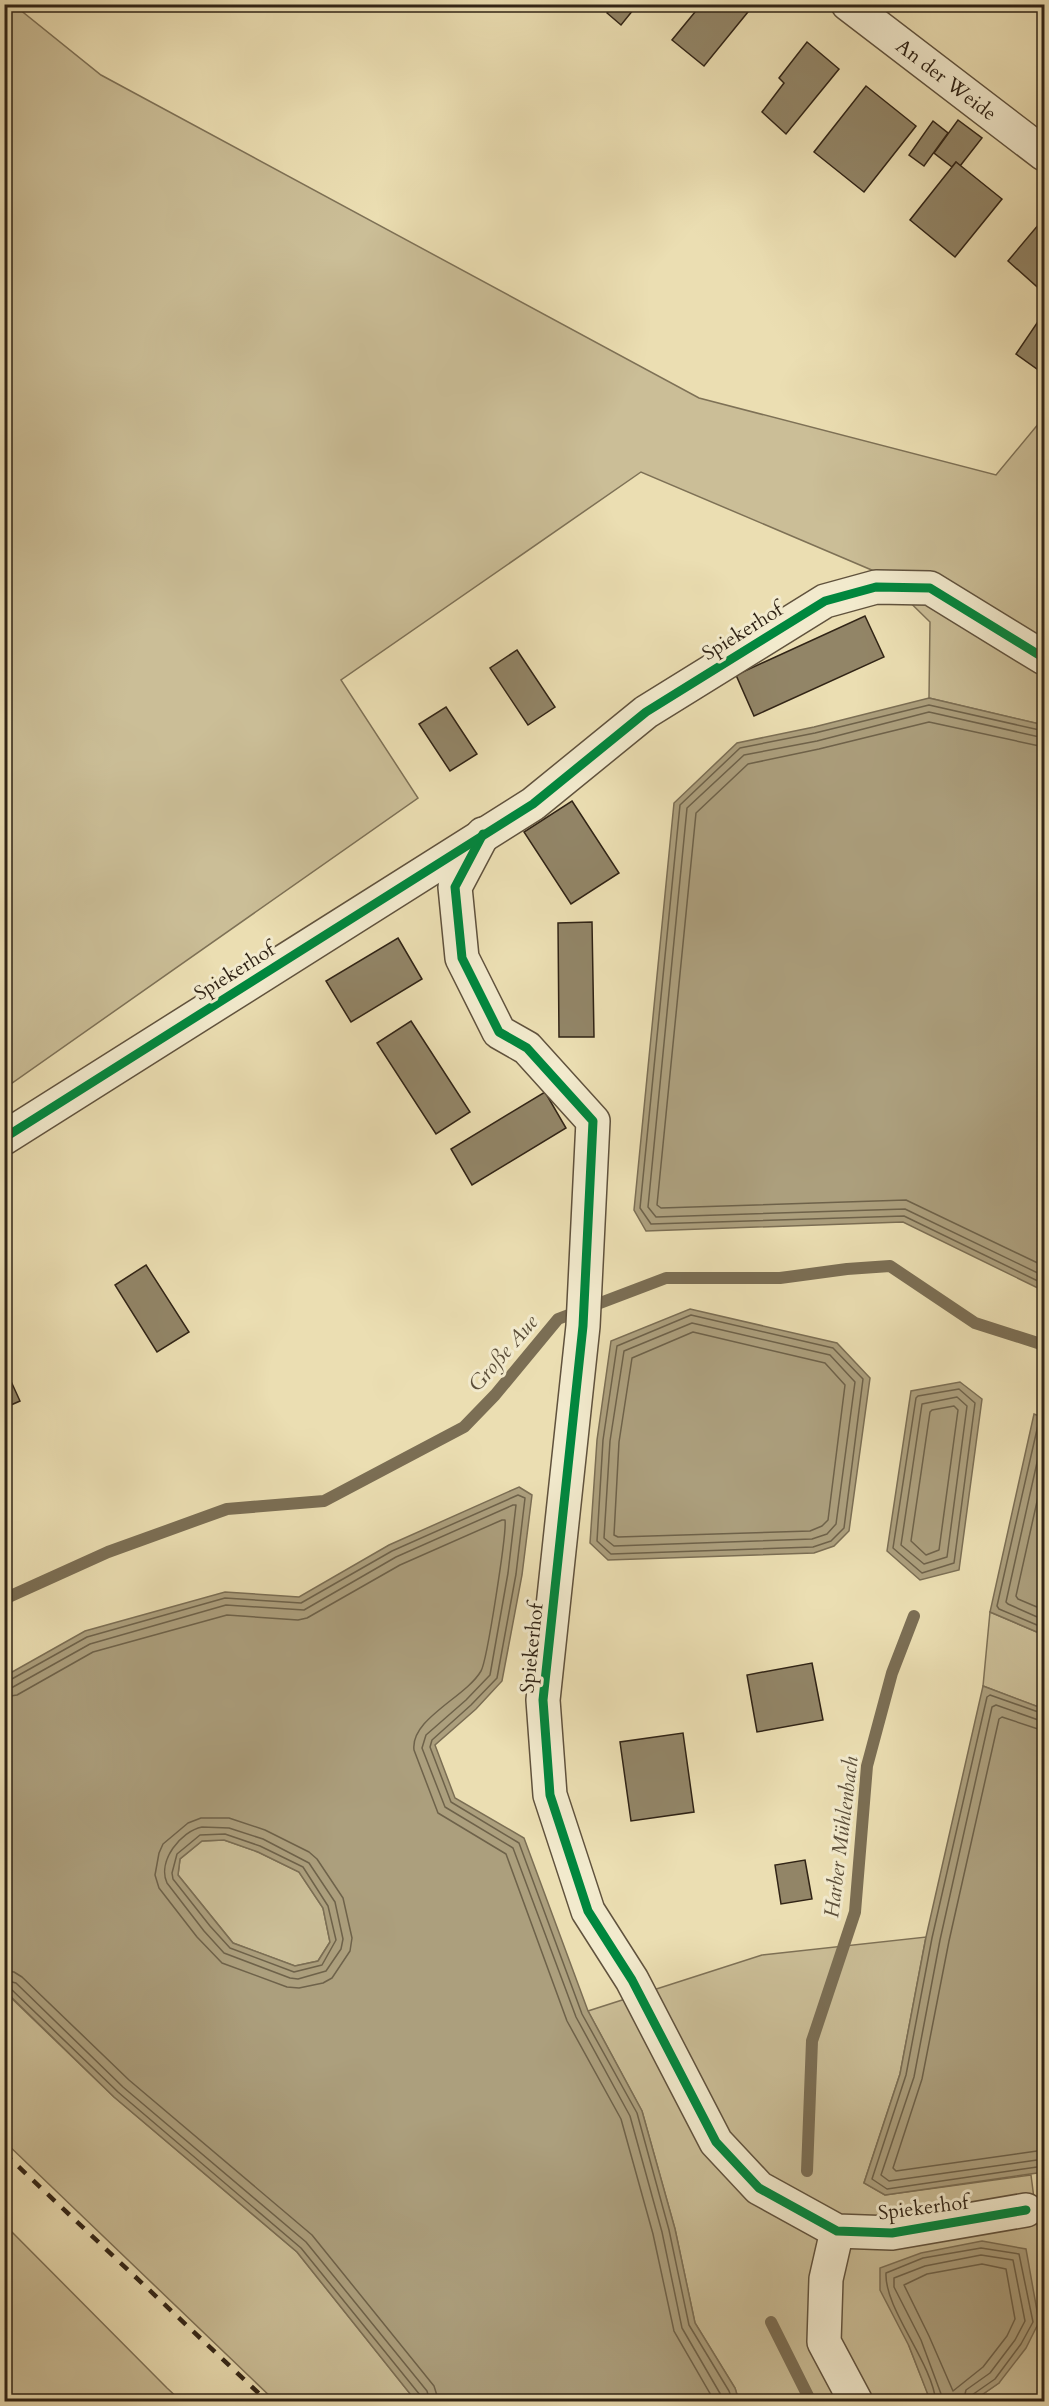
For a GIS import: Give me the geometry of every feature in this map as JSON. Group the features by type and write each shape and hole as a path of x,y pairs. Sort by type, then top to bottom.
{"street":[{"name":"An der Weide","path":"848,4 1044,154"},
{"name":"Spiekerhof","path":"4,1138 533,804 646,712 825,602 876,587 930,588 1044,658"},
{"name":"Spiekerhof","path":"483,834 455,887 462,958 499,1032 527,1048 593,1121 583,1326 543,1700 550,1795 588,1911 632,1980 716,2142 759,2188 837,2232 892,2233 1026,2210"},
{"path":"837,2232 826,2279 824,2342 856,2402"}],"shaded area":[{"path":"5,5 14,5 101,75 699,398 996,475 1044,417 1044,725 929,698 930,622 881,574 641,472 341,680 418,798 5,1088"},
{"path":"990,1612 1044,1635 1044,1709 983,1686"},
{"path":"224,1840 258,1852 299,1872 323,1908 330,1942 318,1961 295,1966 233,1943 178,1875 180,1859 202,1841"},
{"path":"926,1937 900,2074 864,2183 885,2195 1031,2175 1044,2277 1044,2401 973,2401 999,2383 909,2346 930,2399 938,2401 739,2401 735,2388 695,2323 675,2229 642,2111 588,2011 762,1955"},
{"path":"4,1991 114,2097 297,2252 411,2395 419,2401 275,2401 5,2142"},
{"path":"5,2225 167,2388 181,2401 5,2401"}],"water":[{"path":"929,698 1044,725 1044,1291 903,1222 646,1231 634,1210 674,803 737,743 814,727"},
{"path":"690,1309 837,1343 870,1378 849,1531 834,1546 814,1553 608,1560 590,1543 597,1440 611,1341"},
{"path":"960,1382 982,1399 959,1570 920,1580 887,1551 911,1391"},
{"path":"1034,1414 1044,1418 1044,1635 990,1612"},
{"path":"519,1487 532,1495 522,1575 502,1681 476,1709 435,1745 455,1798 524,1838 588,2011 642,2111 675,2229 695,2323 735,2388 739,2401 419,2401 411,2395 297,2252 114,2097 5,1991 5,1676 85,1631 225,1592 299,1597 389,1545","holes":["224,1840 258,1852 299,1872 323,1908 330,1942 318,1961 295,1966 233,1943 178,1875 180,1859 202,1841"]},
{"path":"983,1686 1044,1709 1044,2172 885,2195 864,2183 900,2074 926,1937"},
{"path":"982,2241 1026,2249 1039,2322 1026,2348 999,2383 973,2401 930,2400 909,2346 880,2290 880,2268 921,2253"}],"building":[{"path":"614,4 638,4 621,25 607,13"},
{"path":"687,4 749,4 752,7 704,66 672,40 695,12"},
{"path":"807,42 839,69 786,134 762,112 784,83 779,78"},
{"path":"866,86 916,126 864,192 814,152"},
{"path":"958,120 982,138 960,166 956,162 952,167 934,153"},
{"path":"933,121 948,133 924,166 909,155"},
{"path":"956,162 1002,199 955,257 910,220"},
{"path":"1039,224 1044,229 1044,293 1008,261"},
{"path":"1039,320 1044,324 1044,374 1016,354"},
{"path":"865,616 884,657 754,716 736,675"},
{"path":"517,650 555,707 528,725 490,668"},
{"path":"446,707 477,754 450,771 419,724"},
{"path":"572,801 619,873 571,904 524,832"},
{"path":"592,922 594,1037 559,1037 558,923"},
{"path":"398,938 422,979 351,1022 326,981"},
{"path":"411,1021 470,1112 436,1134 377,1043"},
{"path":"545,1092 566,1128 472,1185 451,1149"},
{"path":"146,1265 189,1332 157,1352 115,1285"},
{"path":"4,1366 20,1401 4,1408"},
{"path":"812,1663 823,1720 757,1732 747,1675"},
{"path":"683,1733 694,1812 631,1821 620,1742"},
{"path":"805,1860 812,1899 781,1904 775,1865"}],"waterway":[{"name":"Große Aue","path":"4,1599 108,1552 227,1509 324,1501 464,1427 495,1395 558,1319 666,1278 780,1278 890,1266 975,1323 1044,1345"},
{"name":"Harber Mühlenbach","path":"807,2171 812,2041 855,1912 867,1766 892,1673 914,1616"},
{"name":"Harber Mühlenbach","path":"771,2322 811,2402"}],"railway":[{"path":"4,2153 268,2402"}],"cycle path":[{"path":"4,1138 533,804 646,712 825,601 876,587 930,588 1044,658"},
{"path":"483,834 455,887 462,958 499,1032 527,1048 593,1121 583,1326 543,1700 550,1795 588,1911 632,1980 716,2142 759,2188 837,2231 892,2233 1026,2210"}]}
